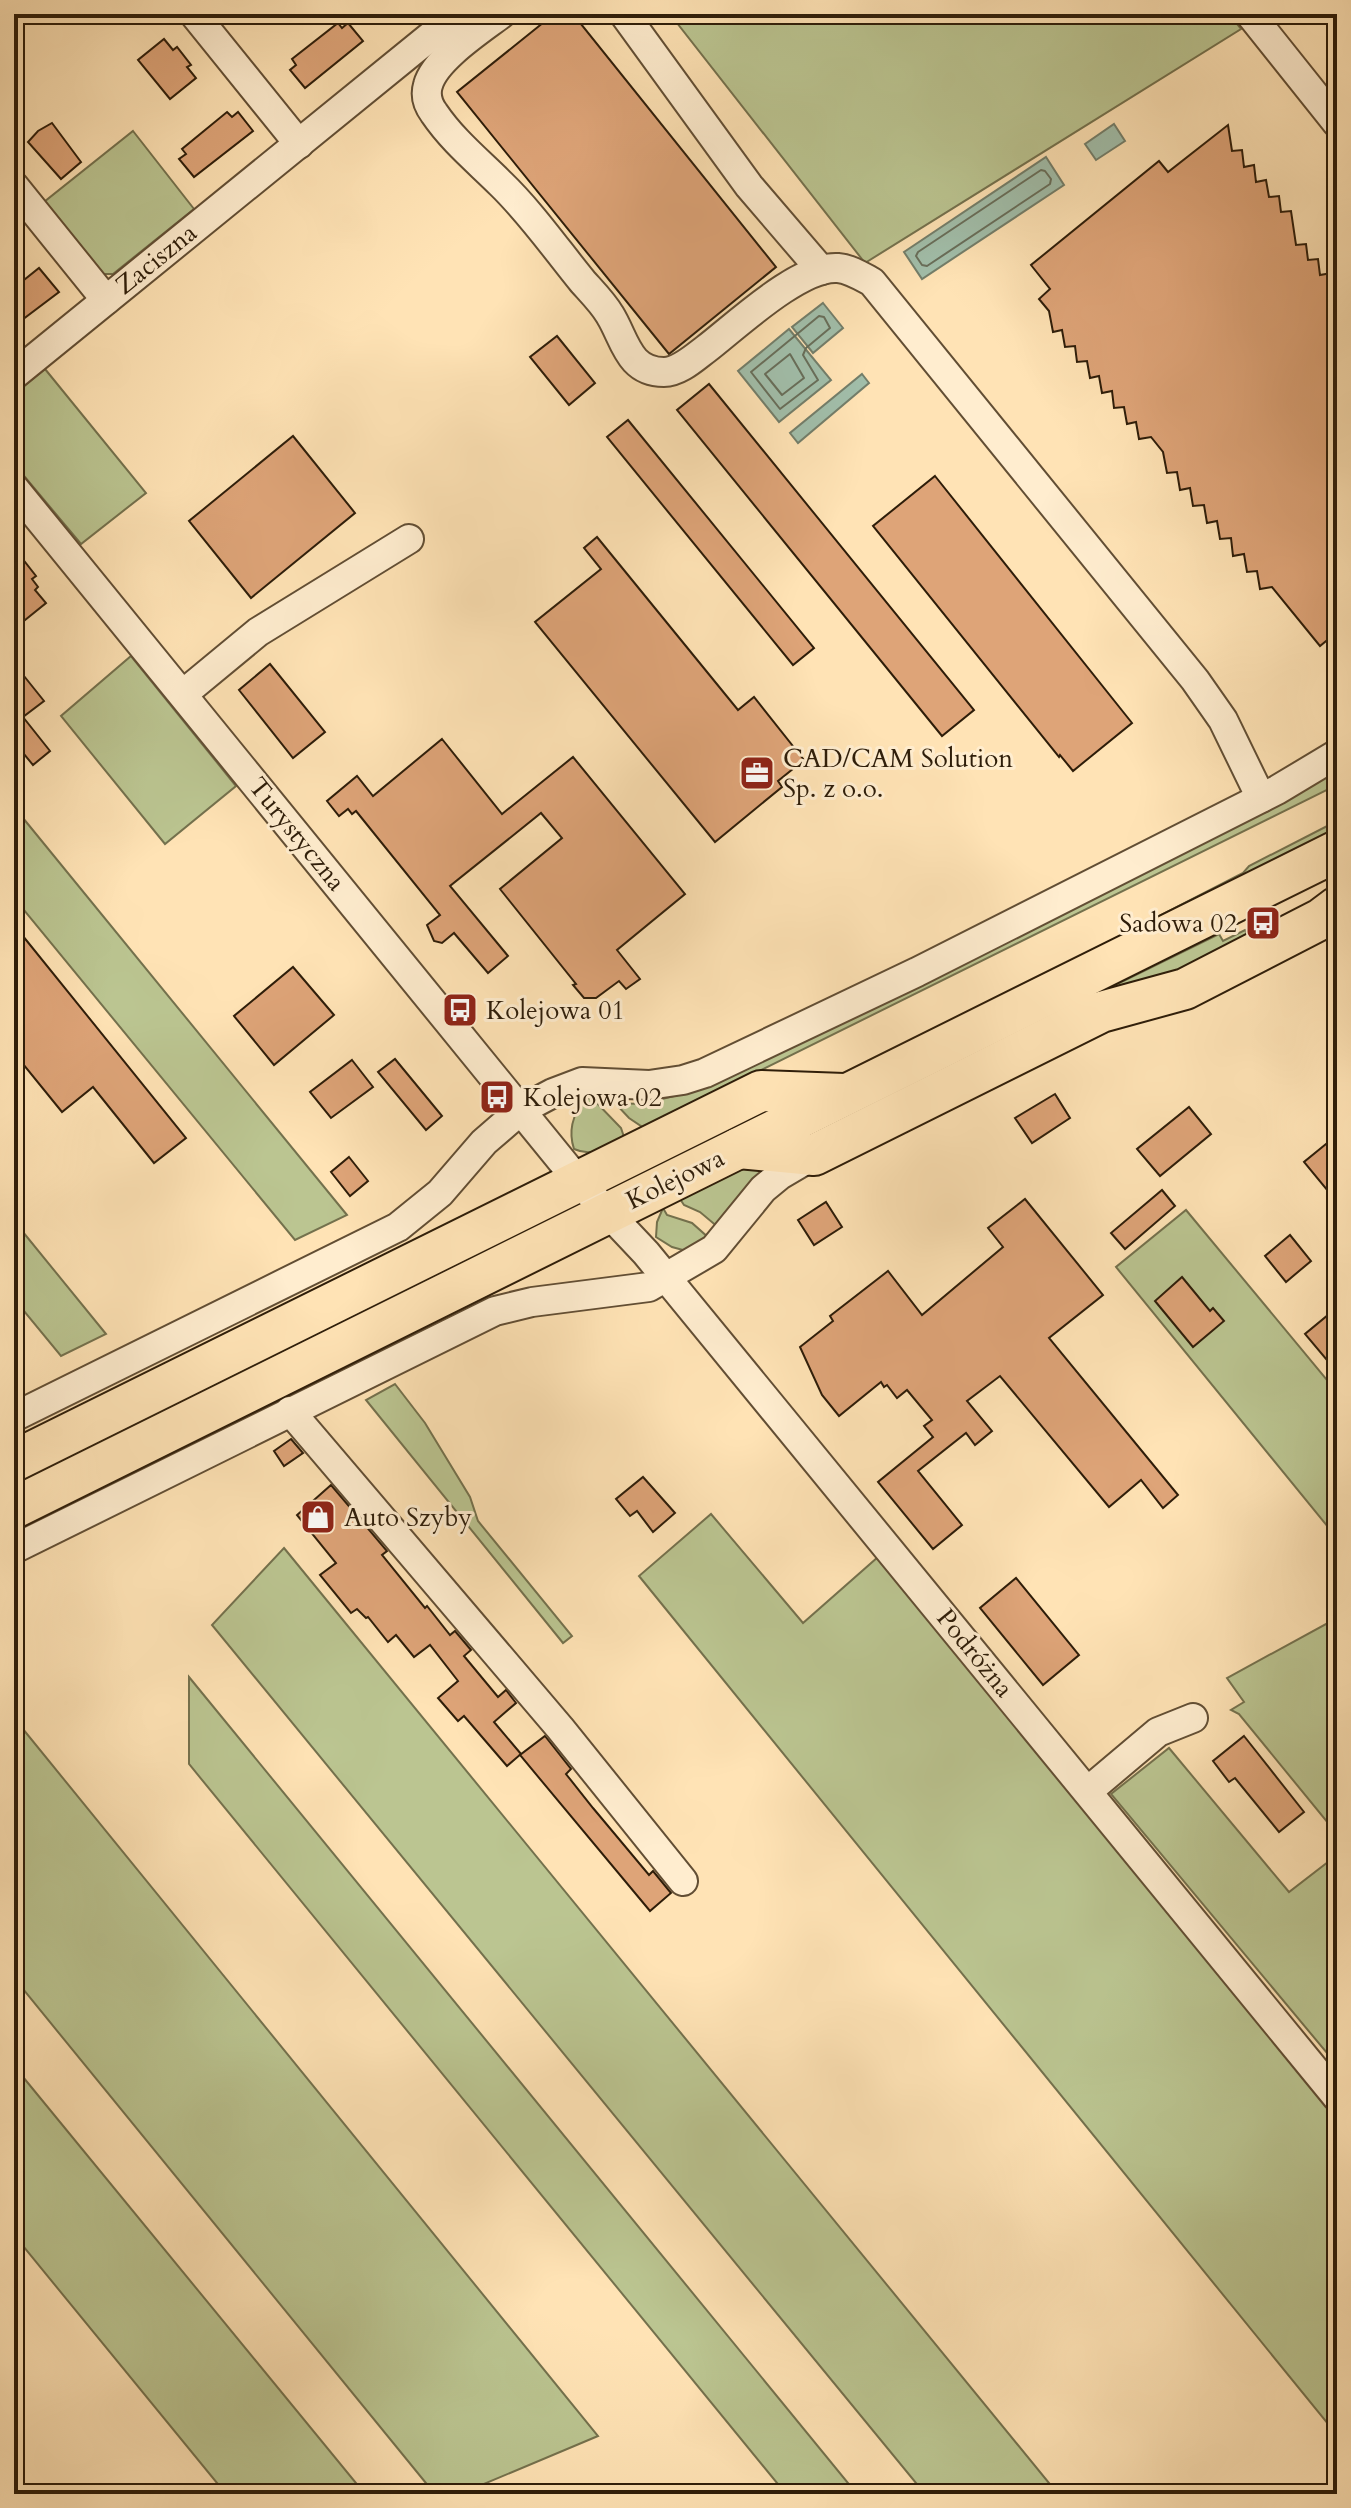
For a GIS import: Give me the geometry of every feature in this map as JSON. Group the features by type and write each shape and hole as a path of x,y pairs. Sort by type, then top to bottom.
{"highway":[{"name":"Kolejowa","path":"14,1508 1337,851"},
{"path":"739,1148 814,1155 1101,1012 1185,989 1321,919 1337,907"},
{"name":"Kolejowa","path":"14,1461 761,1091 848,1094"}],"street":[{"path":"194,14 299,144"},
{"name":"Zaciszna","path":"14,375 458,14"},
{"path":"501,14 462,44 434,71 426,95 432,111 460,145 503,185 593,293 610,315 635,363 651,371 668,372 690,362 793,282 812,271 837,268 851,271 872,282 1195,680 1223,720 1261,798"},
{"path":"624,14 749,186 821,270"},
{"path":"1250,14 1337,123"},
{"path":"14,186 106,300"},
{"name":"Turystyczna","path":"14,488 579,1182 609,1212"},
{"path":"183,694 258,632 409,539"},
{"path":"14,1417 398,1227 440,1193 484,1142 521,1110 553,1093 582,1082 649,1085 705,1073 931,965 1261,798 1337,754"},
{"path":"14,1549 495,1311 532,1302 627,1292 666,1279 714,1249 763,1189 814,1155"},
{"name":"Podróżna","path":"609,1212 1337,2097"},
{"path":"290,1411 560,1728 683,1881"},
{"path":"1088,1791 1158,1732 1193,1718"}],"green space":[{"path":"670,14 1229,14 1241,29 865,263"},
{"path":"133,131 194,209 113,274 102,274 44,202"},
{"path":"45,369 146,493 81,544 14,464 14,394"},
{"path":"131,656 236,786 165,844 61,716"},
{"path":"1337,772 1337,785 644,1128 615,1103 642,1104 682,1094"},
{"path":"14,807 347,1215 295,1240 14,898"},
{"path":"1337,821 1337,837 1105,944 1243,873 1249,866"},
{"path":"1245,930 1252,942 822,1141 719,1228 700,1212 684,1205 680,1199 1219,934 1223,941"},
{"path":"592,1098 621,1128 624,1137 600,1150 588,1152 574,1149 572,1136 577,1111 585,1099"},
{"path":"663,1208 667,1215 692,1223 710,1239 690,1252 672,1247 656,1237 657,1222"},
{"path":"1186,1210 1337,1392 1337,1538 1116,1267"},
{"path":"14,1221 106,1334 61,1356 14,1299"},
{"path":"395,1384 425,1423 470,1497 478,1521 572,1636 563,1643 366,1400"},
{"path":"711,1514 803,1623 878,1557 1337,2117 1337,2435 639,1576"},
{"path":"284,1548 1058,2494 925,2494 212,1625"},
{"path":"1337,1618 1337,1834 1239,1714 1231,1710 1244,1702 1227,1678"},
{"path":"189,1677 857,2494 786,2494 189,1764"},
{"path":"14,1718 598,2436 460,2494 431,2494 430,2488 14,1978"},
{"path":"1169,1748 1289,1892 1337,1855 1337,2065 1111,1794"},
{"path":"14,2066 365,2494 226,2494 14,2235"}],"water":[{"path":"1114,124 1125,141 1096,160 1085,144"},
{"path":"1046,157 1064,185 922,279 904,252"},
{"path":"823,303 843,328 813,353 792,327"},
{"path":"789,329 831,380 779,422 738,371"},
{"path":"862,374 869,383 798,443 790,433"}],"building":[{"path":"554,14 573,14 776,267 669,354 457,92"},
{"path":"338,23 342,28 348,23 363,41 305,88 290,70 296,65 292,59"},
{"path":"164,39 173,50 177,47 191,65 187,67 196,78 170,99 138,60"},
{"path":"227,112 232,117 238,112 253,131 194,177 179,159 186,154 182,149"},
{"path":"52,123 81,162 61,179 28,142 38,131"},
{"path":"1228,125 1232,151 1242,150 1244,167 1254,165 1256,182 1266,180 1269,197 1279,196 1281,212 1291,211 1296,245 1306,244 1308,260 1318,259 1320,275 1337,272 1337,632 1320,646 1272,587 1260,589 1257,571 1247,572 1244,554 1233,556 1231,538 1220,539 1217,521 1207,523 1204,505 1193,506 1190,488 1180,490 1177,472 1167,473 1163,452 1151,437 1139,439 1136,422 1127,424 1124,407 1114,408 1112,391 1102,393 1099,376 1090,378 1087,361 1077,362 1075,346 1065,347 1062,330 1053,332 1049,311 1039,299 1050,289 1031,265 1159,161 1168,172"},
{"path":"39,268 59,292 14,326 14,288"},
{"path":"557,336 595,383 569,405 530,357"},
{"path":"709,384 974,710 942,736 677,410"},
{"path":"628,420 814,648 793,665 607,437"},
{"path":"293,436 355,513 251,598 189,521"},
{"path":"935,476 1132,723 1073,771 873,526"},
{"path":"597,537 738,710 754,697 804,760 778,781 782,787 715,842 535,622 601,569 584,548"},
{"path":"14,557 21,566 25,562 36,576 32,579 38,587 35,590 46,603 14,629"},
{"path":"270,664 325,732 293,758 239,690"},
{"path":"24,676 44,701 23,717 50,751 33,765 14,742 14,690"},
{"path":"442,739 502,814 573,757 685,894 617,950 640,979 626,989 619,981 596,998 584,998 500,889 562,838 541,813 450,886 508,956 488,973 454,933 442,943 434,941 427,925 440,915 356,811 352,814 348,809 339,816 327,801 357,776 373,796"},
{"path":"14,925 186,1138 154,1163 93,1087 62,1112 14,1053"},
{"path":"293,967 334,1015 274,1065 234,1016"},
{"path":"395,1059 442,1116 426,1130 378,1072"},
{"path":"352,1060 373,1087 331,1118 310,1092"},
{"path":"1055,1094 1070,1118 1032,1143 1015,1118"},
{"path":"1189,1107 1211,1134 1160,1176 1137,1149"},
{"path":"1337,1135 1337,1202 1304,1162"},
{"path":"349,1157 368,1181 350,1196 331,1172"},
{"path":"1162,1190 1175,1206 1125,1249 1111,1233"},
{"path":"1025,1199 1103,1295 1049,1338 1178,1495 1163,1508 1141,1480 1109,1507 1000,1376 967,1401 992,1431 975,1445 966,1433 918,1471 962,1525 933,1549 878,1482 933,1437 924,1426 932,1420 907,1390 897,1398 881,1382 839,1416 822,1395 800,1347 833,1321 830,1316 888,1271 922,1315 1003,1247 988,1228"},
{"path":"826,1202 842,1227 814,1245 798,1220"},
{"path":"1290,1235 1311,1261 1286,1282 1265,1256"},
{"path":"1182,1277 1210,1311 1213,1308 1224,1321 1193,1347 1155,1301"},
{"path":"1328,1315 1337,1325 1337,1372 1305,1334"},
{"path":"291,1439 303,1453 284,1466 274,1451"},
{"path":"643,1477 675,1513 653,1532 637,1511 630,1516 616,1499"},
{"path":"331,1485 387,1551 382,1555 425,1608 427,1606 450,1635 455,1631 471,1650 464,1656 498,1697 506,1690 516,1703 494,1722 521,1754 507,1766 464,1716 458,1721 438,1698 458,1681 430,1645 414,1657 396,1635 388,1642 368,1617 357,1609 351,1613 320,1575 336,1563 297,1515"},
{"path":"1016,1578 1079,1655 1043,1685 980,1608"},
{"path":"545,1736 571,1769 566,1774 593,1808 649,1875 653,1871 671,1893 650,1911 520,1755"},
{"path":"1244,1736 1304,1812 1279,1832 1235,1778 1229,1782 1213,1761"}],"place":[{"name":"CAD/CAM Solution Sp. z o.o.","path":"757,773"},
{"name":"Sadowa 02","path":"1263,923"},
{"name":"Kolejowa 01","path":"460,1010"},
{"name":"Kolejowa 02","path":"497,1097"},
{"name":"Auto Szyby","path":"318,1517"}]}
